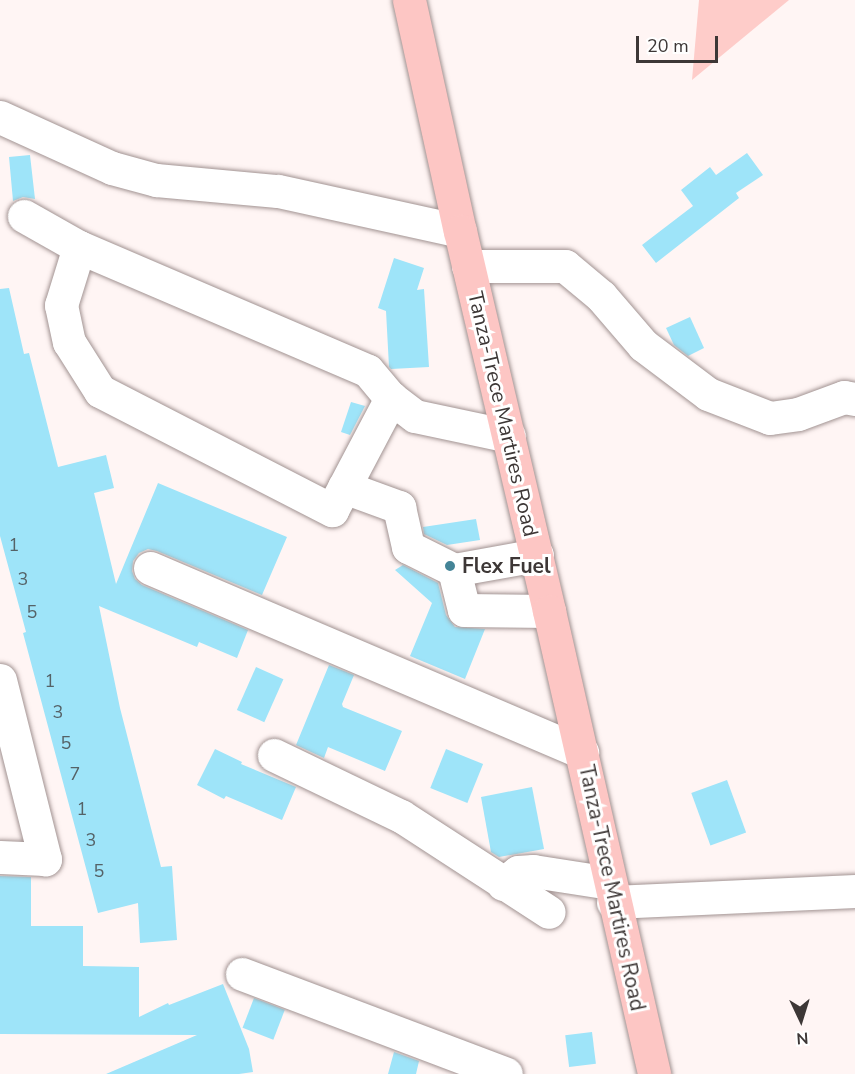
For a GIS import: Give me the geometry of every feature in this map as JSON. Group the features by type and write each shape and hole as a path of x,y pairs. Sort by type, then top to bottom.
{"main road":[{"name":"Tanza-Trece Martires Road","path":"410,0 460,231 537,555 654,1074"}],"street":[{"path":"0,117 112,168 156,180 278,191 460,231"},
{"path":"24,216 79,247 369,371 391,398 416,416 509,436"},
{"path":"79,247 62,305 69,342 100,391 332,510 391,398"},
{"path":"468,266 565,266 601,296 643,345 708,394 770,418 798,414 844,397 855,399"},
{"path":"344,487 399,507 408,547 454,570 537,555"},
{"path":"150,568 582,752"},
{"path":"454,570 464,610 549,611"},
{"path":"0,680 45,859 0,857"},
{"path":"274,755 401,816 549,912"},
{"path":"503,884 518,872 533,871 612,893 855,891"},
{"path":"242,974 506,1074"}],"shaded area":[{"path":"699,0 789,0 692,80"}],"building":[{"path":"747,153 763,175 736,193 739,198 656,263 642,245 693,206 681,190 710,167 716,175"},
{"path":"30,155 35,199 23,197 13,201 9,157"},
{"path":"394,258 424,268 417,290 424,289 429,367 391,369 389,367 386,311 378,308"},
{"path":"9,288 24,354 29,353 58,467 106,455 114,488 94,493 116,584 158,483 287,537 262,595 157,551 148,549 139,553 133,561 132,571 135,579 142,585 248,630 237,658 199,642 197,647 99,606 120,708 161,867 172,866 177,940 140,943 138,903 98,913 23,633 26,632 0,536 0,289"},
{"path":"690,317 704,348 688,356 674,345 666,328"},
{"path":"351,402 365,406 350,435 341,432"},
{"path":"476,519 480,540 447,545 424,534 423,527"},
{"path":"403,565 438,583 446,615 455,627 485,629 465,679 410,656 432,603 395,570"},
{"path":"329,665 354,675 342,704 343,707 402,731 385,771 328,747 324,758 296,745"},
{"path":"256,667 283,679 264,722 237,710"},
{"path":"215,749 242,762 241,764 296,787 282,820 226,796 224,799 197,785"},
{"path":"446,749 483,764 467,803 430,788"},
{"path":"727,780 746,833 710,846 691,793"},
{"path":"532,787 544,849 499,857 491,852 481,797"},
{"path":"0,876 31,877 31,926 83,926 83,966 139,967 139,1017 168,1003 169,1005 223,984 249,1049 253,1072 239,1074 106,1074 197,1035 0,1034"},
{"path":"254,998 285,1010 273,1040 243,1028"},
{"path":"592,1032 596,1064 569,1067 565,1035"},
{"path":"394,1052 419,1061 416,1074 388,1074"}],"place":[{"name":"Flex Fuel","path":"450,566"}]}
